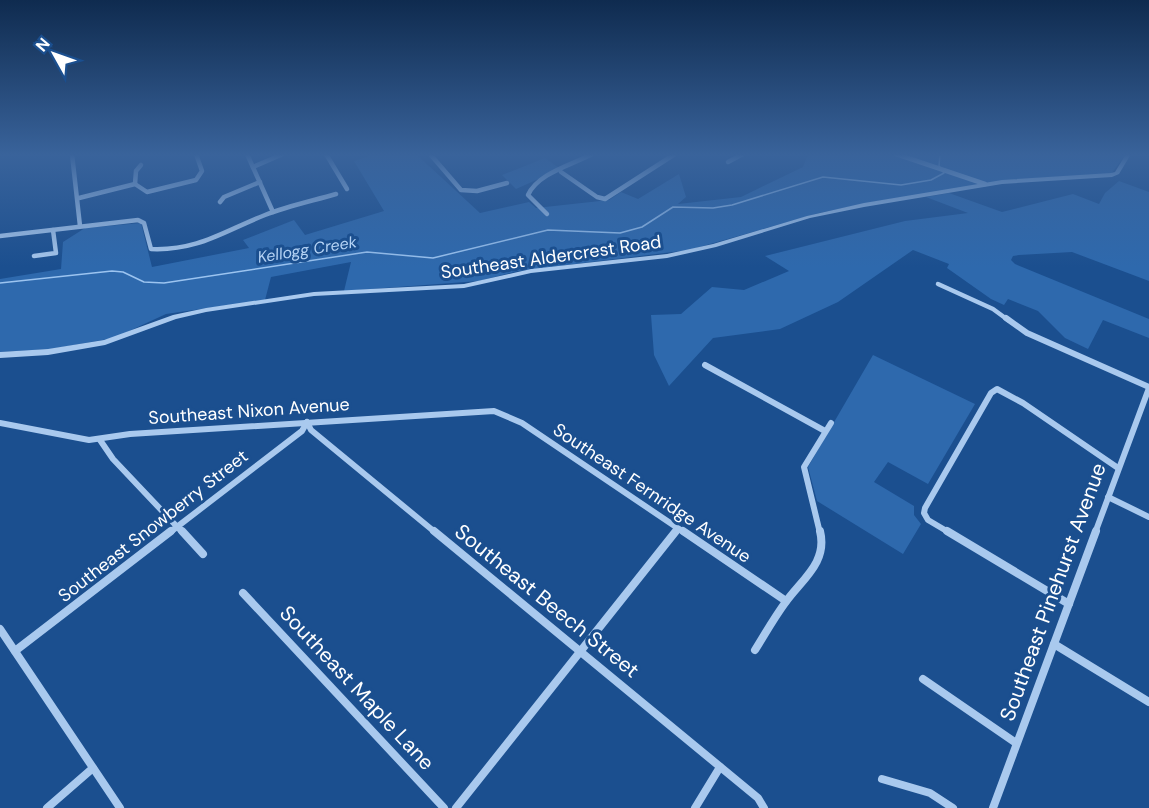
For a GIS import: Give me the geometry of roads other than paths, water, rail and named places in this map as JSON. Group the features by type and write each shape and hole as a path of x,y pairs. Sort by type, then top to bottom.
{"street":[{"path":"78,192 80,226"},
{"path":"79,198 104,192"},
{"path":"220,202 224,197 237,192"},
{"path":"264,192 273,212"},
{"path":"463,192 482,192"},
{"path":"528,192 547,214"},
{"path":"589,192 605,199 616,192"},
{"name":"Southeast Aldercrest Road","path":"0,356 48,352 105,342 175,317 206,310 314,294 464,286 531,271 672,255 714,246 825,213 943,192"},
{"path":"0,236 143,220 152,249 180,248 214,241 273,212 336,194"},
{"path":"34,256 56,254 53,230"},
{"path":"938,284 993,309 1028,333 1149,388"},
{"path":"705,365 825,431"},
{"name":"Southeast Pinehurst Avenue","path":"993,808 1149,388"},
{"path":"1069,604 928,520 924,513 925,508 991,393 997,389 1023,403 1118,468"},
{"name":"Southeast Nixon Avenue","path":"0,423 100,440 130,434 450,412 501,412"},
{"name":"Southeast Fernridge Avenue","path":"501,412 522,423 786,601"},
{"name":"Southeast Snowberry Street","path":"15,651 302,431 307,422"},
{"name":"Southeast Beech Street","path":"307,422 310,430 568,644 580,651 759,798 764,808"},
{"path":"755,650 786,601 814,569 821,550 821,536 804,467 831,423"},
{"path":"100,440 113,459 203,554"},
{"path":"1108,497 1149,517"},
{"path":"456,808 678,529"},
{"name":"Southeast Maple Lane","path":"243,593 444,808"},
{"path":"0,629 120,808"},
{"path":"1054,644 1149,702"},
{"path":"923,679 1016,743"},
{"path":"695,808 720,767"},
{"path":"47,808 93,768"},
{"path":"882,779 930,793 954,808"}],"waterway":[{"name":"Kellogg Creek","path":"0,283 112,271 123,272 144,282 164,283 367,252 433,258 548,230 620,233 642,227 673,207 713,208 732,205 775,192"}]}
